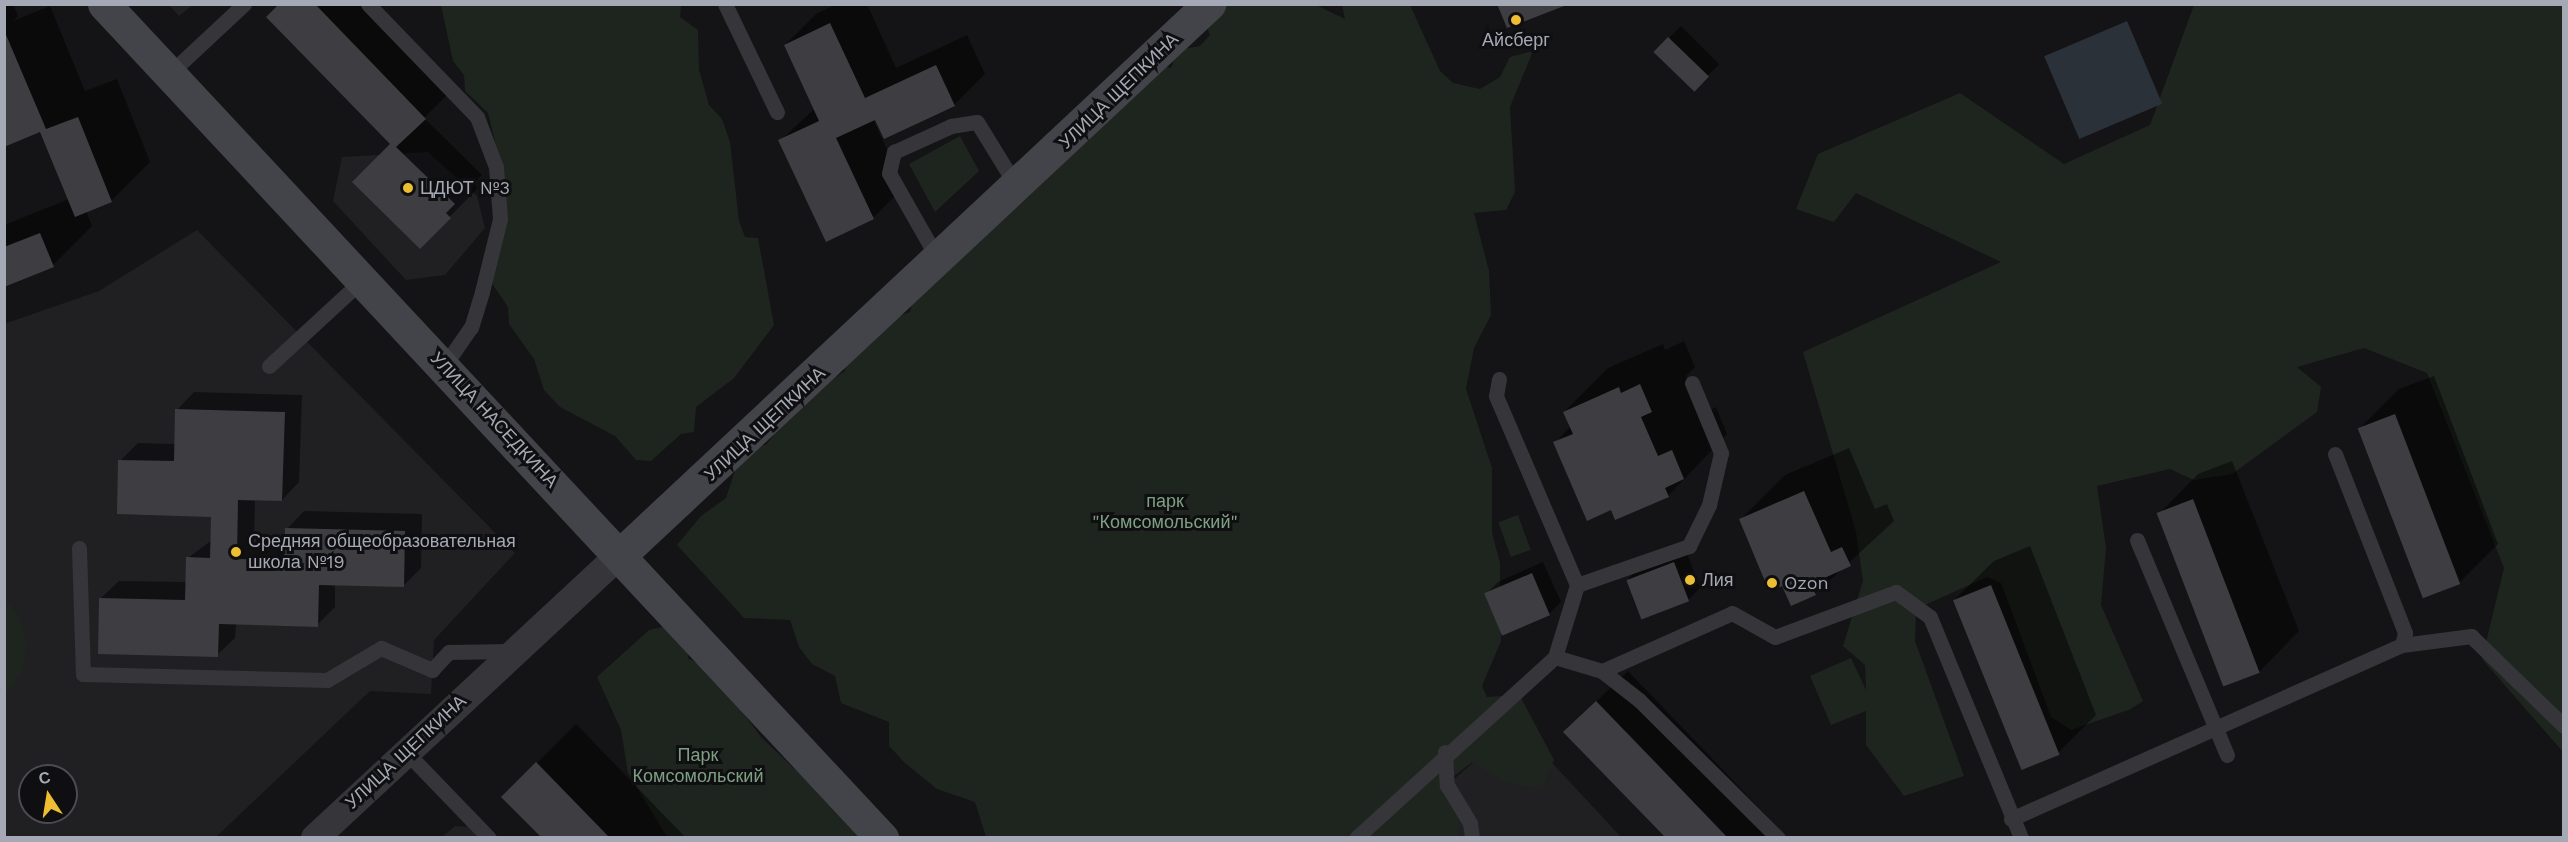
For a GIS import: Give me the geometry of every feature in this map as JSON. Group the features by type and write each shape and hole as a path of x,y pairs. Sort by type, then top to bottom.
{"main road":[{"name":"УЛИЦА НАСЕДКИНА","path":"104,4 882,837"},
{"name":"УЛИЦА ЩЕПКИНА","path":"620,555 1017,188 1201,7"}],"street":[{"name":"УЛИЦА ЩЕПКИНА","path":"315,837 407,753 512,651 620,555"}],"lane":[{"path":"169,74 244,4"},
{"path":"368,4 477,117 496,167 500,219 482,292 471,327 444,366"},
{"path":"725,4 777,112"},
{"path":"939,261 889,173 894,152 951,126 977,122 1017,188"},
{"path":"269,366 361,281"},
{"path":"1356,837 1445,752 1555,657 1577,585 1496,396 1499,379"},
{"path":"1577,585 1689,546 1709,505 1721,453 1692,383"},
{"path":"2335,454 2405,633 2402,645"},
{"path":"2137,540 2212,730 2227,755"},
{"path":"79,548 83,674 327,680 381,648 432,670 449,651 512,651"},
{"path":"1602,671 1732,613 1775,636 1896,592 1930,617 2011,819 2021,837"},
{"path":"2011,819 2402,645 2471,636 2564,726"},
{"path":"1555,657 1602,671 1639,699 1778,837"},
{"path":"1445,752 1447,785 1470,823 1472,837"},
{"path":"407,753 489,837"}],"shaded area":[{"path":"169,5 193,5 179,16"},
{"path":"2127,21 2162,104 2079,139 2044,56"},
{"path":"428,152 477,196 485,228 445,275 406,280 333,201 342,157"},
{"path":"197,230 515,553 434,640 431,694 370,691 216,837 5,837 4,324 99,291"},
{"path":"1516,724 1621,837 1388,838"},
{"path":"455,826 471,827 477,837 441,838"}],"green space":[{"path":"441,5 681,5 680,17 698,30 699,70 709,105 722,119 730,142 739,221 745,237 758,238 774,325 734,378 696,407 694,432 681,434 651,461 636,460 615,436 560,407 544,390 534,359 509,324 508,307 489,279 501,166 488,113 465,91 464,75 453,61"},
{"name":"парк \"Комсомольский\"","path":"1214,5 1316,5 1345,19 1342,5 1410,5 1440,71 1453,83 1480,89 1500,77 1510,57 1533,51 1510,107 1515,192 1506,210 1474,213 1489,271 1491,315 1474,348 1466,389 1492,468 1492,533 1500,563 1501,641 1482,686 1487,697 1503,696 1348,837 986,837 975,802 937,789 905,763 889,746 889,722 841,703 835,676 812,664 799,647 790,620 744,618 677,545 701,516 726,498 743,446 766,445 800,401 845,371 847,354 876,323 910,312 917,286 937,282 1105,107 1129,102 1155,63 1171,68 1178,50 1200,46 1210,35 1204,20"},
{"path":"2194,5 2563,5 2563,752 2482,659 2504,568 2427,373 2364,348 2297,367 2321,387 2317,412 2232,474 2194,480 2170,469 2097,486 2106,548 2101,605 2143,701 2131,709 2071,730 2051,717 2001,583 1987,577 1916,609 1915,641 1964,776 1904,796 1866,745 1866,711 1831,725 1810,676 1851,658 1866,690 1865,665 1843,646 1863,581 1856,532 1803,352 2001,262 1856,193 1834,222 1796,209 1818,154 1960,93 2064,164 2150,125"},
{"path":"960,136 979,171 935,212 909,164"},
{"path":"1518,515 1531,550 1511,557 1498,522"},
{"path":"5,599 18,614 27,643 23,670 5,697"},
{"name":"Парк Комсомольский","path":"676,624 690,645 688,658 711,670 761,737 838,810 859,837 667,837 628,773 621,730 597,677 649,630"},
{"path":"1520,696 1554,760 1542,788 1508,783 1472,762 1444,784 1459,818 1458,837 1365,838"}],"building":[{"path":"279,4 315,4 426,119 396,147 455,204 446,213 451,218 420,249 352,182 390,144 266,17"},
{"name":"Айсберг","path":"1497,4 1564,4 1564,6 1507,28"},
{"path":"830,23 865,98 936,65 955,106 884,139 875,120 836,138 874,219 826,242 778,140 819,121 784,45"},
{"path":"4,30 46,129 78,117 112,202 75,217 40,132 4,147"},
{"path":"1668,37 1709,77 1694,92 1653,52"},
{"path":"40,233 54,267 4,287 4,247"},
{"path":"1640,384 1652,412 1641,417 1658,456 1672,450 1684,479 1665,488 1669,497 1615,520 1611,510 1587,521 1553,442 1573,434 1563,412 1619,387 1621,393"},
{"path":"175,409 285,412 282,501 238,500 237,559 284,560 285,528 405,531 404,587 319,585 318,627 219,624 218,657 98,654 99,598 185,600 186,557 210,558 211,517 117,514 118,460 174,461"},
{"path":"2395,414 2460,584 2423,598 2358,428"},
{"path":"1804,491 1831,552 1842,547 1851,566 1811,584 1816,595 1791,606 1782,586 1769,591 1739,519"},
{"path":"2193,499 2260,673 2223,687 2157,513"},
{"path":"1674,562 1689,601 1641,619 1626,580"},
{"path":"1532,573 1550,615 1502,636 1484,593"},
{"path":"1991,585 2060,755 2022,770 1953,600"},
{"path":"1596,701 1727,837 1665,837 1563,732"},
{"path":"536,762 609,837 541,837 501,797"}],"place":[{"name":"Айсберг","path":"1516,20"},
{"name":"ЦДЮТ №3","path":"408,188"},
{"name":"Средняя общеобразовательная школа №19","path":"236,552"},
{"name":"Лия","path":"1690,580"},
{"name":"Ozon","path":"1772,583"}]}
